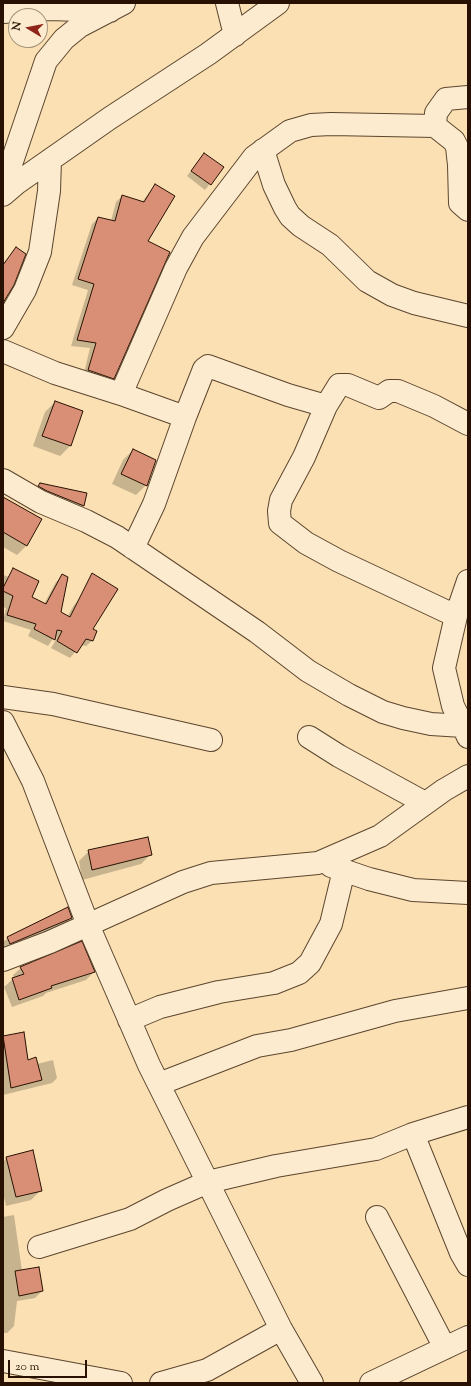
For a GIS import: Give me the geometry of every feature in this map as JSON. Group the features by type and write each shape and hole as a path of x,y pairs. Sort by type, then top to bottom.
{"street":[{"path":"227,3 235,35"},
{"path":"3,195 17,182 235,35 278,3"},
{"path":"3,12 118,7"},
{"path":"3,188 46,61 64,39 80,26 118,7"},
{"path":"435,126 436,113 446,99 468,97"},
{"path":"121,394 176,268 193,237 249,163 263,150 290,131 311,125 331,124 435,126 454,142 457,147 460,203 468,210"},
{"path":"263,150 274,185 290,216 301,226 330,245 367,281 392,295 414,303 468,316"},
{"path":"3,328 25,290 40,252 49,191 50,160"},
{"path":"3,351 55,373 121,394 185,418"},
{"path":"134,548 154,504 204,369 208,366 288,395 326,406"},
{"path":"456,616 339,561 306,543 280,523 278,518 281,500 304,457 326,406 339,385 348,385 379,398 388,391 398,391 434,406 468,424"},
{"path":"3,480 41,502 100,528 134,548 256,632 308,671 349,694 383,712 465,732"},
{"path":"465,732 453,706 444,668 445,658 456,616 468,581"},
{"path":"3,696 53,704 211,740"},
{"path":"3,722 33,781 88,925 129,1020 159,1084 281,1328 312,1383"},
{"path":"309,737 339,756 425,803"},
{"path":"5,952 88,925 183,882 211,873 318,863 380,836 444,790 468,776"},
{"path":"318,863 369,879 413,890 468,893"},
{"path":"129,1020 167,1006 219,992 274,983 299,973 310,963 331,924 344,870"},
{"path":"159,1084 257,1046 291,1040 395,1011 468,998"},
{"path":"40,1248 130,1219 167,1200 208,1182 276,1166 376,1149 413,1134 468,1117"},
{"path":"413,1134 461,1254 468,1266"},
{"path":"377,1217 446,1348"},
{"path":"161,1383 210,1377 281,1328"},
{"path":"370,1383 468,1337"},
{"path":"3,1361 77,1379 121,1383"}],"building":[{"path":"204,153 224,167 211,185 191,171"},
{"path":"155,184 175,196 148,241 170,252 114,379 88,370 96,343 77,340 94,284 78,279 98,217 115,221 122,195 144,202"},
{"path":"16,247 26,254 14,285 3,303 3,265"},
{"path":"55,401 83,411 71,446 42,436"},
{"path":"133,449 156,460 147,486 121,474"},
{"path":"40,483 87,493 84,506 47,491 38,486"},
{"path":"3,497 42,519 27,546 3,532"},
{"path":"13,568 39,581 32,597 46,604 62,574 68,577 61,612 70,617 92,573 118,589 93,629 97,631 93,641 86,639 77,653 57,641 62,631 57,630 55,640 34,629 36,624 7,615 13,596 3,591 3,588"},
{"path":"148,837 152,855 92,870 88,850"},
{"path":"68,907 72,918 10,944 7,937"},
{"path":"82,941 95,972 51,986 52,988 19,1000 12,978 24,974 20,967"},
{"path":"24,1032 28,1060 36,1057 42,1080 11,1088 3,1036"},
{"path":"33,1150 42,1191 16,1197 6,1157"},
{"path":"39,1267 43,1291 19,1296 15,1271"}]}
